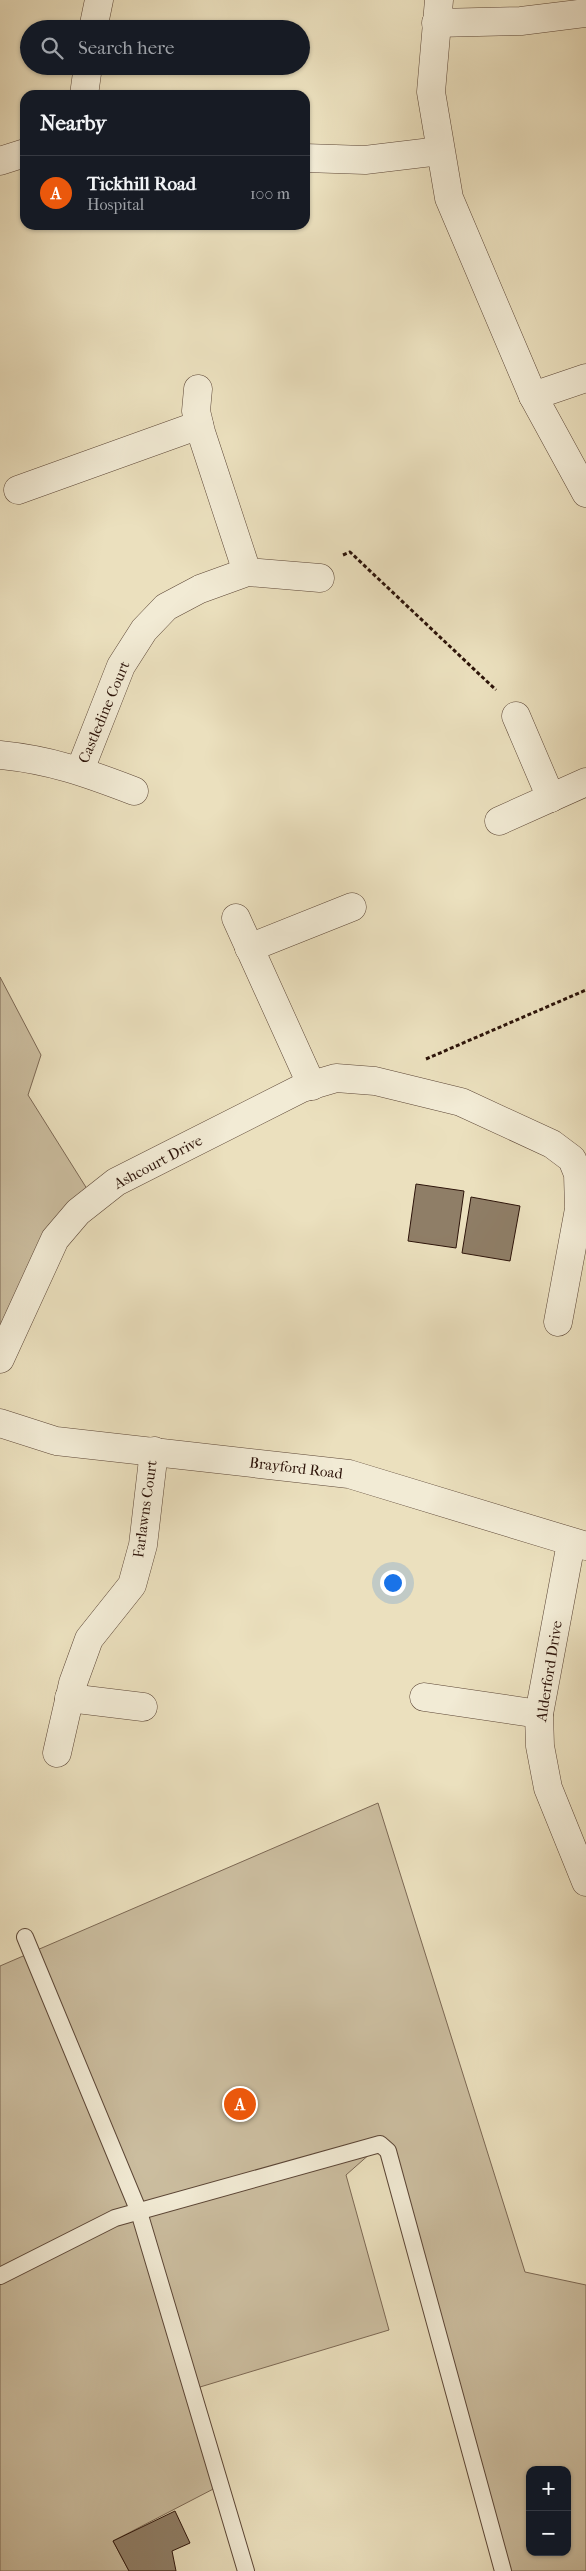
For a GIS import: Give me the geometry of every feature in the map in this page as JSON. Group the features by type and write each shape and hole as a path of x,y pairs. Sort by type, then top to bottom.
{"street":[{"path":"95,20 99,0"},
{"path":"586,13 522,21 437,11 431,92 449,198 533,396 586,494"},
{"path":"85,90 87,75"},
{"path":"310,158 365,160 440,151"},
{"path":"0,161 20,155"},
{"path":"533,396 586,378"},
{"path":"198,389 196,410 199,424 247,572"},
{"path":"18,490 199,424"},
{"name":"Castledine Court","path":"80,770 121,666 144,630 166,607 200,589 247,572 320,578"},
{"path":"516,716 551,798"},
{"name":"Castledine Court","path":"0,755 27,758 80,770 134,791"},
{"path":"499,821 586,782"},
{"path":"249,948 352,907"},
{"path":"236,918 312,1086"},
{"name":"Ashcourt Drive","path":"0,1358 55,1239 78,1212 116,1182 302,1088 336,1078 375,1081 469,1106 552,1144 572,1159 580,1159 578,1174 579,1209 558,1322"},
{"name":"Brayford Road","path":"0,1423 56,1441 349,1474 579,1545"},
{"name":"Farlawns Court","path":"57,1753 70,1698 90,1639 132,1585 143,1545 154,1451"},
{"name":"Alderford Drive","path":"579,1545 539,1714 540,1746 548,1788 586,1882"},
{"path":"424,1697 539,1714"},
{"path":"70,1698 143,1708"}],"lane":[{"path":"25,1937 139,2212 246,2571"},
{"path":"0,2276 115,2218 380,2144 388,2151 503,2571"}],"path":[{"path":"320,578 333,560 350,552 499,693 516,716"},
{"path":"396,1086 414,1064 586,990"}],"shaded area":[{"path":"0,977 41,1055 28,1095 89,1192 0,1338"},
{"path":"378,1803 525,2272 586,2285 586,2571 502,2571 380,2145 346,2175 389,2330 200,2387 221,2485 113,2541 129,2571 0,2571 0,1966"}],"building":[{"path":"416,1184 464,1191 456,1248 408,1241"},
{"path":"471,1197 520,1206 510,1261 462,1253"},
{"path":"175,2511 190,2543 172,2551 176,2571 129,2571 113,2541"}],"place":[{"name":"Tickhill Road","path":"240,2104"}]}
